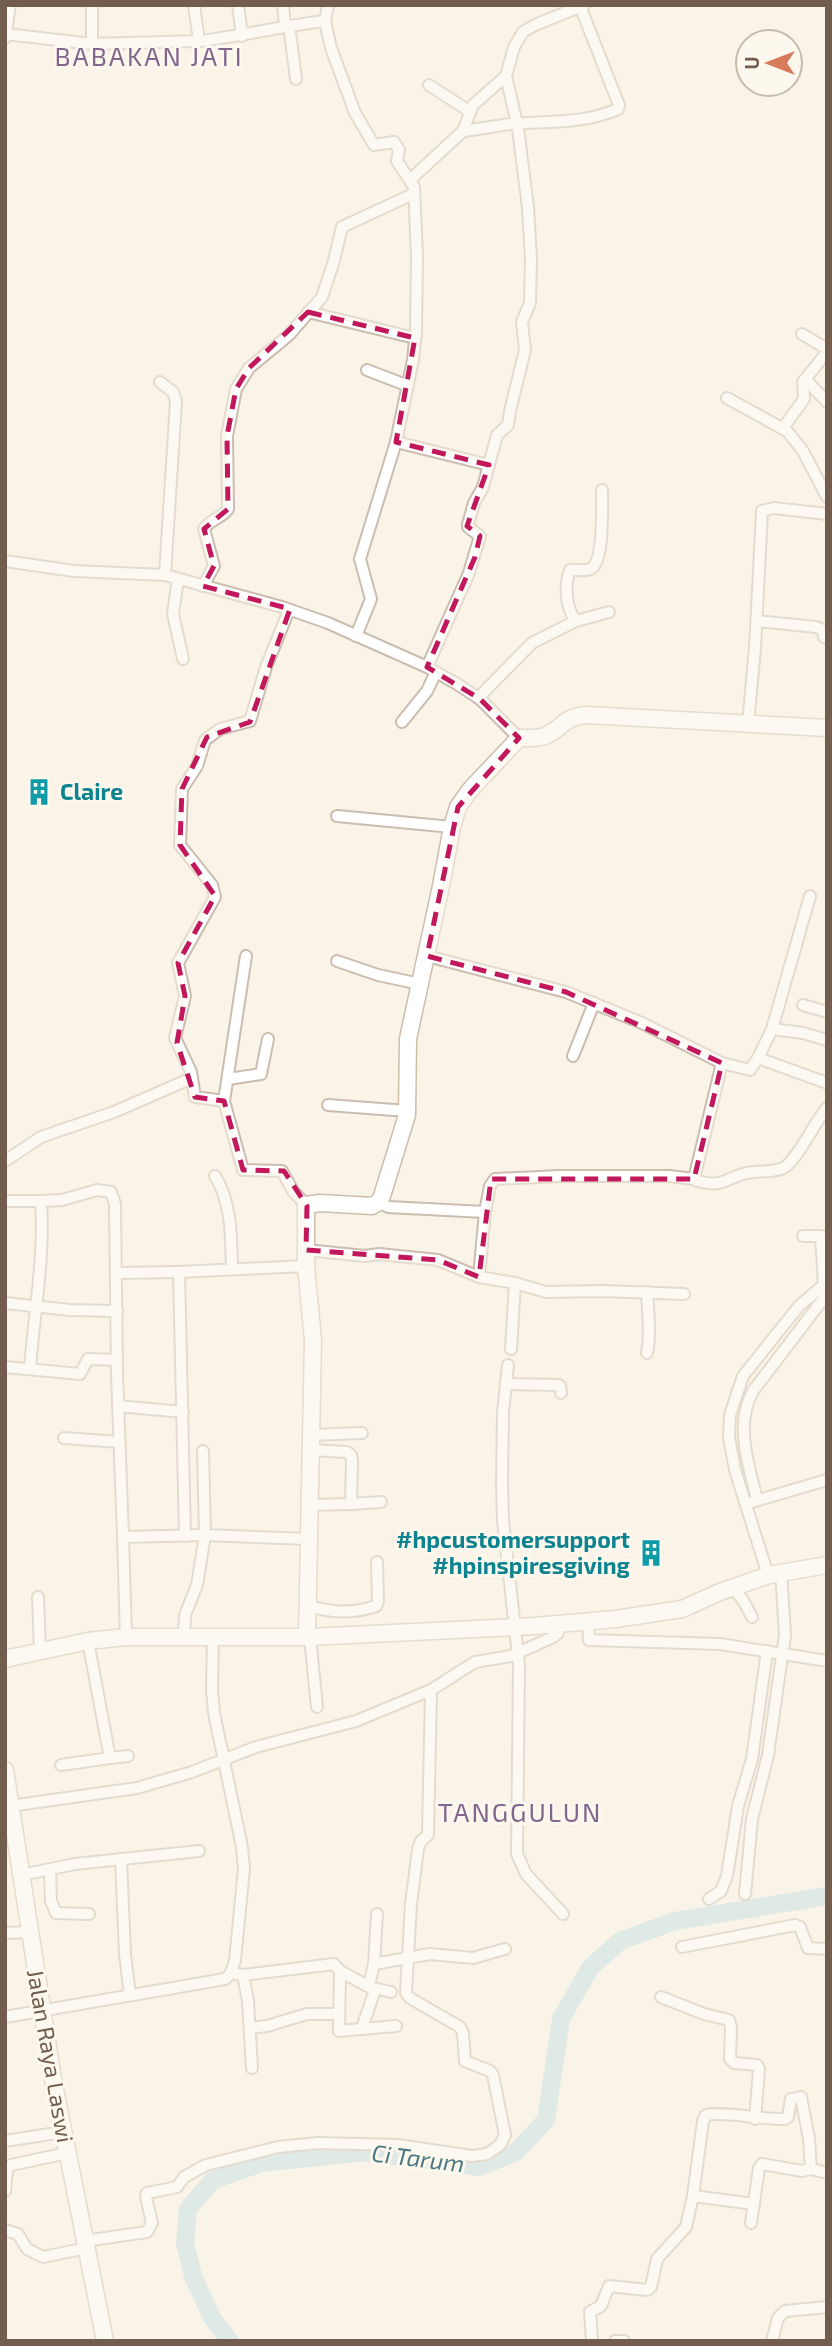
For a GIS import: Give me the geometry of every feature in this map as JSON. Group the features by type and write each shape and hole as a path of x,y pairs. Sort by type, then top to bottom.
{"main road":[{"path":"308,1622 313,1332 306,1258 306,1205 320,1203 372,1206 379,1202 403,1132 407,1111 408,1039 458,807 470,790 519,738 545,736 565,720 586,715 827,727"},
{"path":"5,1659 40,1642 88,1641 126,1625 213,1637 308,1622 515,1627 588,1622 682,1609 733,1587 774,1574 827,1565"},
{"name":"Jalan Raya Laswi","path":"5,1770 41,2010 104,2341"}],"street":[{"path":"10,5 6,36 92,44 199,41 325,21"},
{"path":"92,5 92,44"},
{"path":"194,5 199,41"},
{"path":"239,5 242,36"},
{"path":"283,5 296,79"},
{"path":"328,5 325,21 331,48 355,113 374,145 394,142 399,150 397,161 414,187 417,256 415,338 396,442 360,559 371,602 356,636"},
{"path":"402,722 426,691 475,557 480,536 468,527 468,524 474,503 481,493 497,435 508,427 525,350 522,321 530,303 528,208 517,124 506,76 514,47 526,29 582,6 618,108 590,118 555,123 517,124 463,131"},
{"path":"410,180 463,131 470,111 477,101 506,76"},
{"path":"429,85 470,111"},
{"path":"204,586 214,566 204,529 228,509 227,436 236,389 249,368 289,335 322,297 341,227 413,194"},
{"path":"308,312 415,338"},
{"path":"783,428 804,399 802,384 827,350 802,334"},
{"path":"367,370 406,385"},
{"path":"805,379 827,402"},
{"path":"160,382 173,392 176,401 165,575"},
{"path":"727,398 783,428 803,451 827,497"},
{"path":"396,442 489,465"},
{"path":"576,621 570,612 567,580 570,570 589,569 594,566 600,548 602,490"},
{"path":"748,724 757,621 762,511 774,508 827,514"},
{"path":"5,561 74,571 165,575 328,623 432,669 479,699 519,738"},
{"path":"178,579 173,614 183,659"},
{"path":"224,1101 196,1098 192,1079 175,1038 185,996 178,963 215,894 212,885 183,849 179,838 182,789 197,766 201,746 210,735 223,728 250,721 266,667 289,610"},
{"path":"479,699 532,643 576,621 609,612"},
{"path":"757,621 816,627 823,630 824,638 827,638"},
{"path":"337,816 452,827"},
{"path":"427,956 526,981 594,1003 642,1023 722,1063 750,1070 772,1030 810,896"},
{"path":"246,956 224,1101 243,1170 282,1171 293,1191 306,1205"},
{"path":"337,961 378,975 420,984"},
{"path":"573,1056 594,1003"},
{"path":"803,1005 827,1012"},
{"path":"772,1030 803,1033 827,1040"},
{"path":"228,1079 261,1074 268,1039"},
{"path":"758,1058 827,1083"},
{"path":"694,1180 722,1063"},
{"path":"5,1161 41,1137 114,1112 192,1079"},
{"path":"328,1105 407,1111"},
{"path":"479,1277 485,1212 490,1186 495,1179 669,1176 719,1185 743,1174 783,1168 790,1163 815,1121 827,1108"},
{"path":"215,1176 222,1186 230,1216 232,1269"},
{"path":"5,1201 68,1199 97,1190 107,1190 114,1194 126,1625"},
{"path":"30,1368 43,1228 41,1201"},
{"path":"379,1202 388,1207 485,1212"},
{"path":"709,1899 721,1891 748,1797 768,1755 774,1652 785,1617 774,1574 735,1469 735,1396 743,1376 826,1287 821,1236 803,1236"},
{"path":"117,1273 232,1269 306,1258 379,1254 438,1260 479,1277 546,1292 684,1294"},
{"path":"179,1272 185,1536"},
{"path":"511,1349 515,1283"},
{"path":"647,1353 651,1336 647,1328 648,1292"},
{"path":"5,1303 117,1311"},
{"path":"736,1429 753,1391 804,1311"},
{"path":"5,1367 80,1374 88,1359 117,1360"},
{"path":"508,1365 502,1483 503,1521 519,1653 517,1854 526,1874 563,1914"},
{"path":"506,1384 558,1385 561,1386 561,1393"},
{"path":"118,1406 183,1412"},
{"path":"311,1443 362,1433"},
{"path":"64,1437 119,1442"},
{"path":"311,1443 351,1455 351,1504"},
{"path":"184,1633 185,1615 197,1585 205,1535 203,1451"},
{"path":"750,1505 827,1480"},
{"path":"310,1505 381,1502"},
{"path":"124,1537 205,1535 309,1539"},
{"path":"317,1707 308,1622 328,1612 376,1606 379,1602 377,1562"},
{"path":"733,1587 752,1617"},
{"path":"38,1597 40,1642"},
{"path":"588,1622 589,1640 720,1644 827,1661"},
{"path":"10,1806 137,1788 192,1772 256,1747 356,1721 431,1690 475,1662 519,1653 556,1636 559,1625"},
{"path":"5,2017 225,1979 231,1973 235,1960 244,1869 242,1847 222,1759 212,1690 213,1637"},
{"path":"88,1641 110,1758"},
{"path":"5,2230 18,2234 27,2249 43,2258 86,2244 147,2232 152,2223 147,2193 177,2187 184,2177 206,2165 278,2147 318,2143 398,2144 479,2156 500,2145 505,2130 493,2075 490,2071 465,2061 460,2027 407,1996 411,1904 418,1849 428,1831 431,1690"},
{"path":"61,1765 128,1756"},
{"path":"745,1894 749,1840 748,1797"},
{"path":"21,1875 121,1859 199,1851"},
{"path":"121,1859 125,1954 130,1995"},
{"path":"50,1869 51,1901 56,1913 89,1914"},
{"path":"362,2028 375,1994 371,1987 377,1914"},
{"path":"682,1947 795,1925 800,1927 808,1948 827,1949"},
{"path":"5,1933 30,1932"},
{"path":"374,1964 443,1954 467,1959 505,1950"},
{"path":"231,1973 243,1975 330,1963 371,1987 391,1992"},
{"path":"340,1970 339,2031 396,2026"},
{"path":"243,1975 252,2068"},
{"path":"661,1997 704,2014 729,2020 730,2059 734,2063 757,2065 759,2069 755,2119"},
{"path":"250,2028 267,2026 307,2014 338,2014"},
{"path":"592,2341 590,2312 601,2305 609,2286 645,2290 651,2287 657,2259 686,2227 704,2117 713,2114 785,2119 788,2117 791,2099 802,2097 811,2169"},
{"path":"5,2141 63,2132"},
{"path":"5,2191 7,2169 11,2165 67,2153"},
{"path":"751,2223 759,2168 762,2164 827,2173"},
{"path":"693,2196 754,2204"},
{"path":"772,2341 778,2318 785,2311 827,2307"},
{"path":"615,2341 624,2341"}],"highlighted area":[{"path":"308,312 415,338 396,442 489,465 467,526 480,536 475,557 427,667 480,699 519,738 458,807 427,956 566,992 722,1063 694,1179 491,1179 479,1277 438,1260 306,1250 307,1206 284,1171 243,1170 224,1101 195,1097 177,1043 185,996 178,963 215,896 180,845 182,789 207,737 250,722 290,609 203,586 214,566 204,529 228,509 227,436 236,389 249,368"}],"waterway":[{"name":"Ci Tarum","path":"230,2341 212,2318 193,2276 185,2243 188,2209 213,2180 262,2163 364,2152 479,2167 516,2152 546,2120 561,2019 590,1968 620,1941 675,1921 827,1896"}],"place":[{"name":"Claire","path":"39,792"},
{"name":"#hpcustomersupport #hpinspiresgiving","path":"651,1553"}],"district":[{"name":"BABAKAN JATI","path":"149,57"},
{"name":"TANGGULUN","path":"520,1813"}]}
